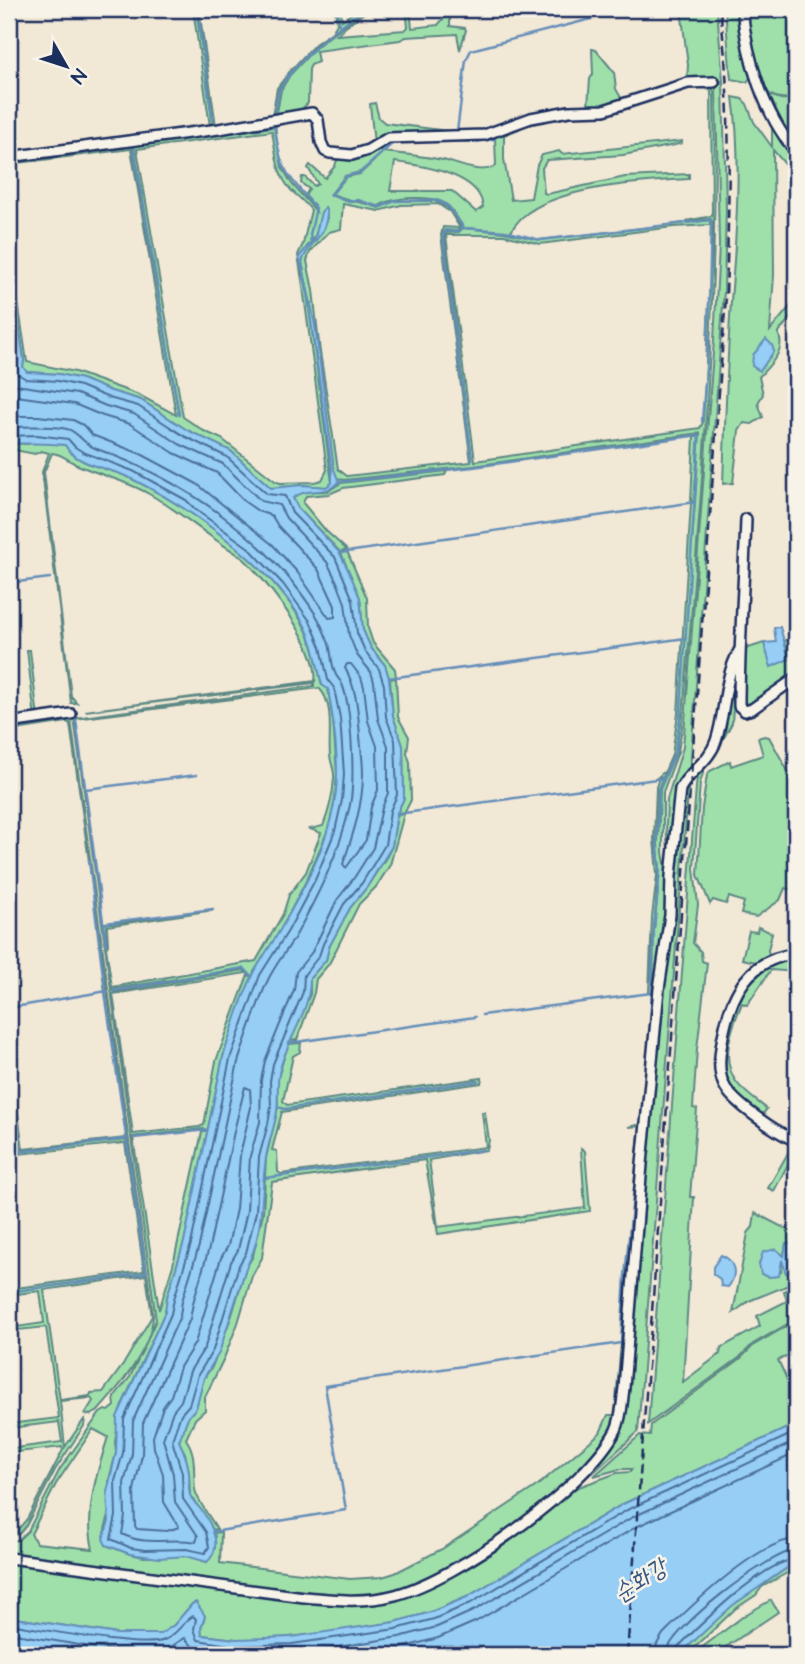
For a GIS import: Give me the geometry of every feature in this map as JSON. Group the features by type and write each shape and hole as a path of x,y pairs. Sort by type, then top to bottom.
{"street":[{"path":"742,9 745,37 760,88 778,125 796,152"},
{"path":"9,157 276,121 305,113 312,113 318,120 325,151 352,155 368,150 388,138 484,135 531,118 612,108 688,83 714,82"},
{"path":"746,519 739,706 745,711 796,678"},
{"path":"9,1558 276,1594 342,1600 375,1599 407,1592 482,1552 566,1490 594,1461 620,1420 642,1164 659,989 670,915 680,789 685,779 703,764 715,743 721,724 727,677 739,651"},
{"path":"9,723 71,714"},
{"path":"796,954 769,961 739,987 728,1014 720,1066 729,1093 776,1131 796,1141"}],"green space":[{"path":"193,9 196,9 213,124 199,9 216,126 272,117 277,88 291,70 315,44 332,32 337,24 335,9 340,9 342,20 363,9 316,45 289,74 279,89 274,119 208,128 210,126"},
{"path":"366,9 370,9 337,35 405,30 408,27 406,9 410,9 412,28 438,25 444,18 444,9 472,9 455,11 450,19 450,26 466,30 460,50 457,34 406,37 316,51 318,62 309,69 308,103 299,112 276,118 281,90 290,75 317,46"},
{"path":"681,9 717,9 723,81 687,82 688,65"},
{"path":"725,9 738,9 741,40 752,75 747,82 731,79"},
{"path":"747,9 796,9 796,98 776,97 765,88 754,54"},
{"path":"592,49 596,50 614,72 616,89 623,101 591,109 588,106 590,79 593,74"},
{"path":"723,83 726,209 724,291 690,771 684,776 669,862 667,799 683,747 714,340 719,246 716,89 718,84"},
{"path":"701,84 709,84 714,91 714,250 707,409 682,727 678,752 663,792 663,852 669,887 655,998 646,1114 642,1126 628,1127 642,1124 649,1057 654,928 660,870 660,789 676,752 681,713 675,753 663,777 658,777 665,771 672,755 678,713 691,503 695,502 700,433 473,466 344,480 337,478 315,325 302,262 326,223 325,208 315,237 312,241 310,239 300,263 306,285 332,483 326,487 302,485 271,488 231,451 187,430 141,400 82,379 27,372 23,367 9,242 27,362 75,372 139,395 176,415 131,149 9,162 132,146 179,415 134,146 274,127 282,167 292,184 316,211 315,206 305,196 309,189 301,183 302,177 305,177 314,186 318,184 308,168 310,165 325,178 337,160 357,159 372,154 396,139 482,138 526,122 519,129 504,135 504,159 511,200 531,198 537,165 542,155 559,151 562,154 682,141 675,145 623,155 547,160 542,168 544,193 547,194 625,177 689,174 689,179 618,185 565,196 541,205 523,217 511,232 464,228 450,207 433,199 403,199 385,203 379,206 366,204 379,208 395,201 435,201 447,207 462,227 456,231 445,230 442,236 472,460 444,233 459,232 463,228 504,232 540,240 710,220 710,225 673,227 540,244 504,235 446,235 475,461 700,428 703,422 713,224 711,219 686,221 712,216 711,91 704,88 679,90 612,110 635,100","holes":["272,131 282,177 311,210 298,255 327,470 322,480 280,483 275,481 222,439 183,417 137,149","495,138 496,166 477,169 443,160 383,152 391,143 402,140 475,142","375,160 360,174 346,177 332,194 356,201 349,202 330,195 345,176 360,172","395,162 419,166 447,173 472,186 483,207 476,212 452,191 390,191","343,204 379,211 401,205 438,204 450,212 460,228 443,227 441,235 471,462 347,476 338,469 307,261 310,252 329,232 341,229"]},
{"path":"769,95 796,100 796,143 783,124"},
{"path":"733,97 742,99 747,104 754,122 772,147 772,126 796,160 796,177 773,150 774,275 770,331 796,299 796,311 778,333 780,346 776,357 759,377 763,394 758,403 763,417 752,424 744,423 739,431 733,483 723,484 737,199"},
{"path":"375,103 379,118 385,123 457,132 374,144 370,104"},
{"path":"694,436 699,438 694,501 691,502"},
{"path":"37,442 66,445 77,458 154,490 227,539 270,580 288,601 307,631 322,685 328,689 337,774 335,800 328,830 282,928 254,972 223,1057 184,1242 165,1312 122,1405 115,1442 116,1453 109,1480 106,1545 144,1557 186,1556 207,1562 215,1538 214,1533 221,1532 220,1563 350,1579 382,1577 442,1549 538,1485 600,1433 608,1415 615,1413 639,1136 642,1140 622,1395 614,1429 576,1478 495,1540 438,1574 389,1594 338,1598 9,1556 9,1541 18,1540 28,1531 60,1469 100,1413 115,1406 114,1397 130,1377 156,1320 74,718 314,686 314,683 85,711 315,681 315,667 302,636 281,603 246,561 149,494 52,453 44,472 71,696 77,703 71,703 42,472 49,453 41,451 35,454 9,449 9,443","holes":["319,688 329,711 333,790 323,826 310,829 321,833 306,872 289,895 283,914 256,961 112,987 106,948 108,945 107,926 214,910 104,924 105,944 75,719","244,968 251,976 248,975 216,1061 204,1125 133,1134 113,994 246,973 244,970 114,992 113,989","207,1130 202,1132 173,1265 159,1310 133,1137","93,1429 108,1437 91,1507 93,1549 36,1543 31,1534 56,1484"]},
{"path":"447,471 445,475 343,488 329,494 306,496 303,503 326,531 347,550 340,552 298,508 293,498 300,492 328,491 341,483"},
{"path":"347,551 367,598 368,628 373,643 395,669 396,677 389,678 385,665 371,648 363,630 360,598 341,553"},
{"path":"796,637 796,676 752,705 743,702 742,650 764,643 771,666 789,659 784,641"},
{"path":"27,650 30,650 38,718 35,719"},
{"path":"736,662 732,723 714,756 713,753"},
{"path":"396,678 398,717 409,737 407,753 410,762 411,800 405,812 397,813 404,798 403,746 393,716 390,679"},
{"path":"68,717 71,720 153,1316 147,1341 140,1354 124,1380 97,1412 85,1414 93,1401 91,1398 60,1401 65,1447 85,1418 84,1426 55,1470 26,1526 20,1533 9,1538 9,1534 16,1532 27,1519 63,1450 62,1447 9,1453 9,1449 62,1442 59,1422 9,1428 9,1424 59,1418 46,1327 9,1331 9,1328 44,1323 40,1291 9,1295 9,1289 144,1271 125,1143 9,1155 9,1151 19,1149 9,1088 13,1087 9,1086 9,1050 23,1149 126,1138 21,1151 126,1140 134,1186 70,724 67,722 9,731 9,726","holes":["146,1275 152,1316 123,1365 103,1392 60,1400 44,1290"]},
{"path":"769,737 789,773 796,772 796,892 785,888 780,900 756,917 741,914 744,902 729,897 726,904 713,900 710,904 698,875 707,775 730,761 731,766 763,755 758,738"},
{"path":"702,770 694,868 698,905 693,943 701,952 702,961 707,963 693,1108 697,1109 690,1197 694,1197 683,1382 720,1354 721,1348 760,1326 757,1316 787,1301 784,1291 796,1287 796,1319 753,1344 739,1358 648,1424 696,787 697,777"},
{"path":"659,778 662,779 658,789 656,844 659,867 649,992 652,917 657,875 654,839 656,787"},
{"path":"689,780 638,1432 593,1473 582,1477 616,1437 681,795"},
{"path":"404,814 390,865 376,887 359,904 329,964 316,979 314,993 297,1040 290,1041 310,994 310,978 326,960 329,947 350,908 387,856 392,846 397,815"},
{"path":"758,927 772,933 769,955 760,963 742,959 749,931 757,932"},
{"path":"796,958 796,972 771,970 747,1005 742,1003 731,1033 728,1054 732,1074 744,1090 767,1109 761,1116 740,1098 728,1080 725,1048 729,1028 738,999 755,976 780,961"},
{"path":"301,1043 300,1052 293,1056 283,1101 287,1105 482,1078 481,1083 282,1112 272,1150 277,1151 278,1172 281,1174 486,1147 482,1112 485,1112 489,1140 487,1150 429,1160 438,1227 585,1208 581,1148 585,1151 590,1211 438,1234 425,1160 272,1182 262,1258 252,1276 224,1358 205,1397 205,1410 195,1419 186,1439 193,1457 196,1493 217,1529 213,1530 190,1496 189,1472 185,1453 179,1442 188,1417 196,1408 204,1378 212,1367 246,1268 253,1256 263,1213 266,1158 278,1107 277,1081 288,1044"},
{"path":"792,1146 796,1149 774,1191 768,1188"},
{"path":"755,1213 796,1234 796,1244 786,1243 784,1256 780,1254 781,1273 782,1260 786,1273 796,1275 796,1282 749,1301 733,1313 748,1233 753,1227"},
{"path":"796,1321 796,1353 778,1360 796,1399 796,1424 623,1504 467,1597 431,1612 395,1622 323,1634 265,1639 202,1635 205,1616 192,1604 174,1625 161,1634 117,1634 9,1617 9,1560 374,1602 478,1559 536,1520 576,1488 617,1473 630,1472 632,1469 620,1469 594,1476 640,1435 650,1436 651,1425 740,1359 754,1345"},
{"path":"796,1565 796,1568 762,1587 756,1595 735,1609 687,1655 679,1655 732,1605 787,1568"},
{"path":"771,1600 778,1612 714,1655 692,1655 745,1615"}],"water":[{"path":"325,208 327,212 324,229 308,249 302,262 315,325 334,469 339,482 334,487 299,494 293,498 298,508 340,553 360,598 363,630 371,648 385,665 393,716 403,746 404,798 397,813 392,846 367,887 350,908 329,947 326,960 310,978 307,1002 279,1074 277,1111 266,1158 256,1241 219,1353 204,1378 196,1408 188,1417 179,1441 188,1465 190,1495 210,1524 215,1537 215,1550 207,1562 186,1556 159,1558 130,1554 106,1545 103,1539 109,1521 107,1492 116,1453 117,1417 165,1312 184,1242 223,1057 237,1014 255,971 310,875 326,836 337,775 334,732 328,689 322,685 313,646 304,624 271,580 250,559 203,522 154,490 77,458 65,445 9,443 9,370 15,363 9,315 9,256 23,367 27,372 82,379 141,400 187,430 231,451 271,488 302,485 326,487 332,483 332,472 306,285 299,257 315,238 321,212"},
{"path":"766,339 774,351 760,371 752,366 753,355"},
{"path":"780,627 789,659 771,667 764,643 776,642 774,628"},
{"path":"786,1243 796,1244 796,1275 786,1273 782,1260 779,1276 761,1274 759,1264 763,1252 776,1249 784,1256"},
{"path":"721,1255 729,1260 734,1268 728,1287 721,1286 720,1279 713,1274 713,1267"},
{"name":"순화강","path":"796,1424 796,1565 787,1568 732,1606 679,1655 9,1655 9,1617 117,1634 161,1634 174,1625 196,1602 205,1616 202,1635 236,1639 291,1637 395,1622 431,1612 467,1597 623,1504"}],"waterway":[{"path":"197,9 213,123"},
{"path":"337,9 340,27"},
{"path":"275,117 280,90 294,69 331,34 364,9"},
{"path":"457,132 466,60 471,50 591,19 597,9"},
{"path":"275,124 279,152 286,171 316,208 310,235 312,242"},
{"path":"139,145 276,126"},
{"path":"453,140 475,142 495,139"},
{"path":"394,142 360,173 346,176 331,195 379,207 395,201 435,200 448,206 464,228 505,231 540,240 711,220 708,346 702,421"},
{"path":"68,154 133,146 179,415"},
{"path":"462,227 459,231 445,231 443,236 472,460"},
{"path":"339,482 473,467 699,435 680,721 675,753 659,789 657,844 660,869 654,929 650,1036"},
{"path":"340,553 695,502"},
{"path":"9,583 50,578"},
{"path":"389,678 686,638"},
{"path":"76,720 106,944"},
{"path":"86,789 197,775"},
{"path":"397,814 664,778"},
{"path":"9,1292 146,1273 105,992 89,860"},
{"path":"105,923 213,909"},
{"path":"113,991 244,968 252,977"},
{"path":"9,1008 107,991"},
{"path":"482,1015 651,993"},
{"path":"289,1043 475,1017"},
{"path":"278,1107 285,1109 478,1081"},
{"path":"9,1087 12,1086 21,1151"},
{"path":"641,1125 643,1109"},
{"path":"134,1138 207,1130"},
{"path":"9,1153 126,1139"},
{"path":"213,1532 346,1510 325,1386 621,1343 639,1139"},
{"path":"265,1178 483,1150"}],"railway":[{"path":"627,1655 726,296 728,116 720,9"}]}
